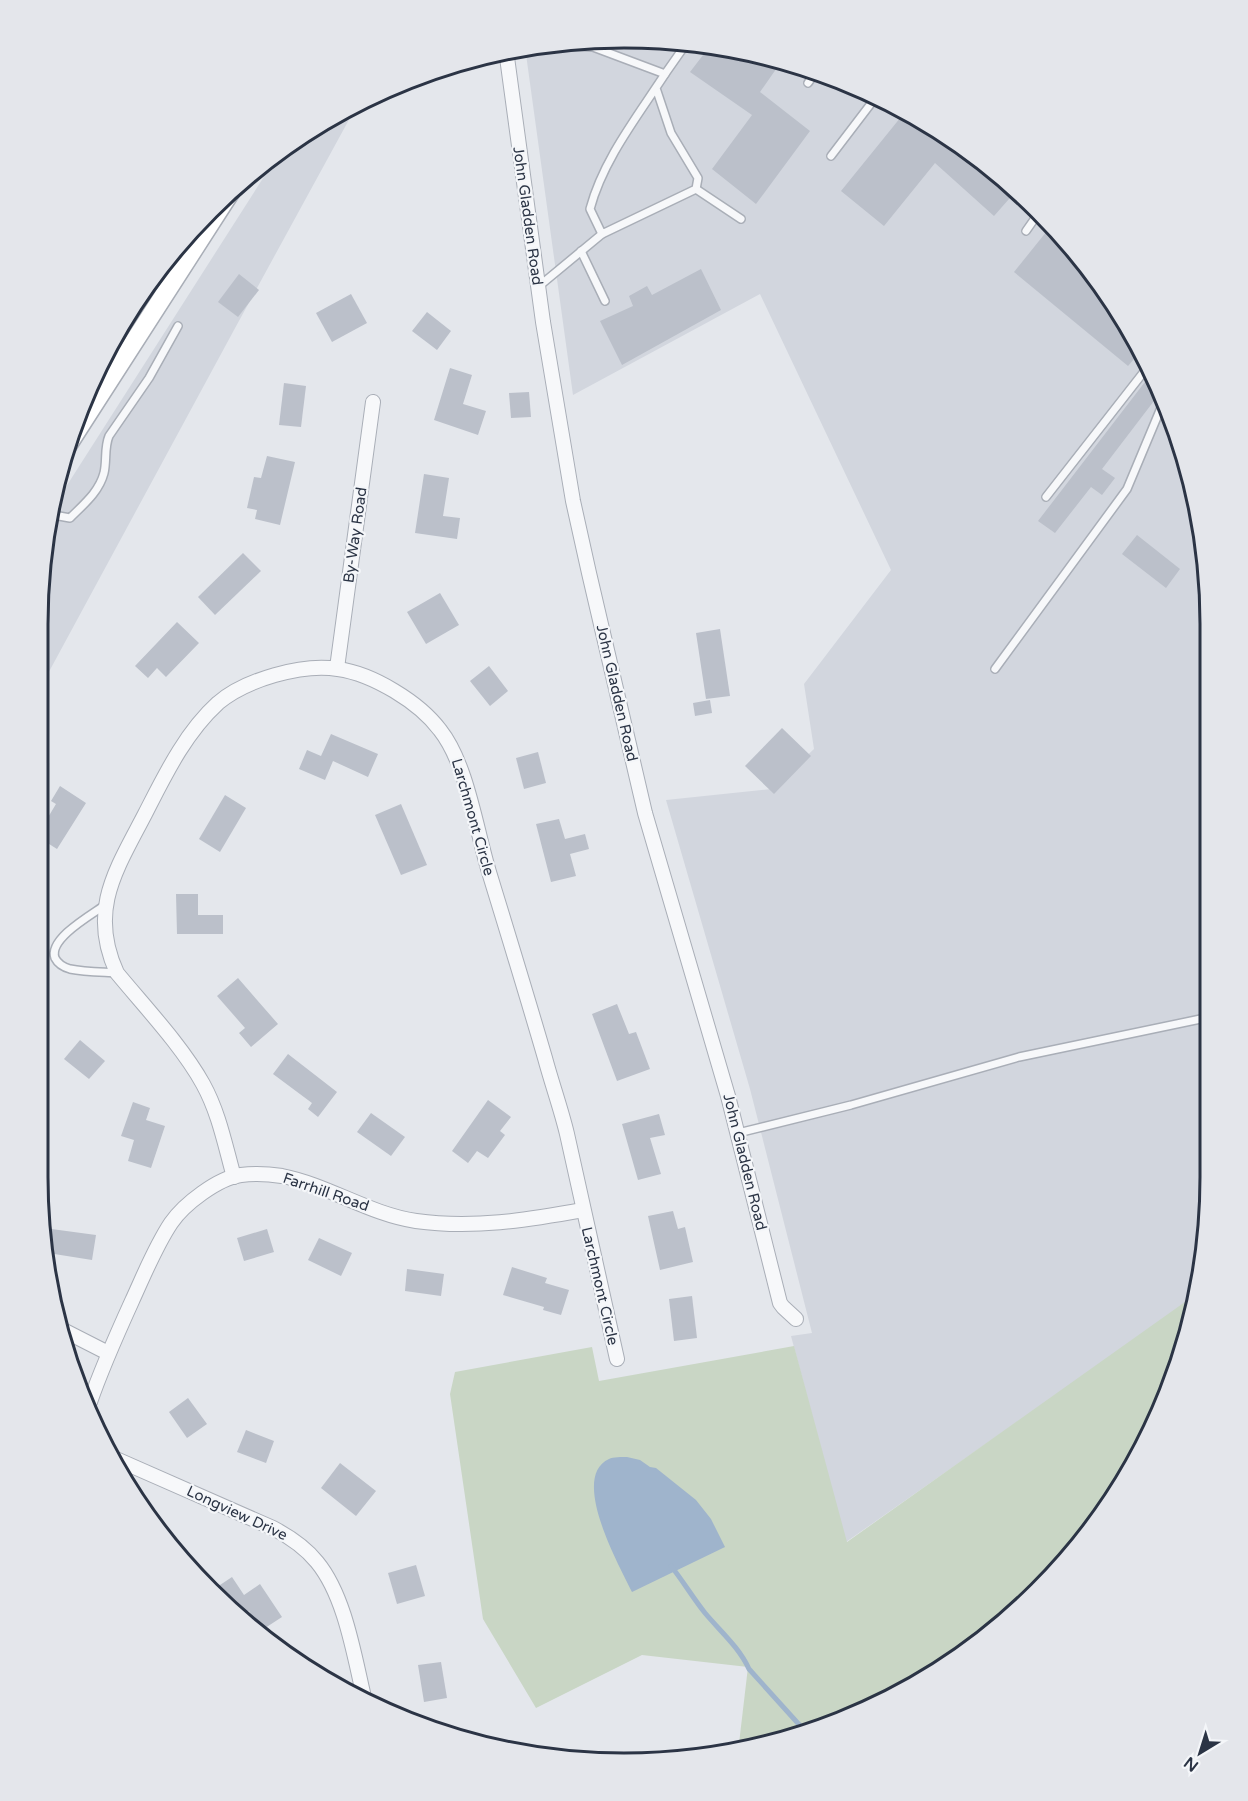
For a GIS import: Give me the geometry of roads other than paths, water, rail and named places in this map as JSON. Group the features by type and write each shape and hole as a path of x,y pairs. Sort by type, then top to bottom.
{"street":[{"name":"John Gladden Road","path":"507,60 538,287 573,501 645,813 738,1133 780,1303 796,1318"},
{"path":"89,411 209,226"},
{"name":"By-Way Road","path":"337,668 373,402"},
{"name":"Larchmont Circle","path":"234,1177 216,1113 203,1083 188,1060 117,973 105,938 105,905 120,863 156,794 188,739 207,714 224,699 249,684 303,670 337,668 361,675 392,689 405,698 438,727 451,744 460,764 483,853 566,1132 617,1359"},
{"name":"Farrhill Road","path":"92,1397 108,1353 171,1223 199,1196 234,1177 262,1174 283,1176 399,1217 442,1224 514,1222 583,1210"},
{"path":"70,1334 108,1353"},
{"name":"Longview Drive","path":"123,1462 273,1528 291,1538 308,1552 327,1577 337,1599 350,1638 362,1690"}],"lane":[{"path":"598,49 665,74"},
{"path":"602,234 590,209 596,188 621,142 681,51"},
{"path":"808,83 811,80"},
{"path":"656,88 671,134 698,178 696,189"},
{"path":"831,156 871,104"},
{"path":"538,287 602,234 696,189"},
{"path":"696,189 741,219"},
{"path":"1026,231 1034,220"},
{"path":"580,251 605,301"},
{"path":"58,516 70,518 94,495 104,472 105,446 109,436 149,378 178,326"},
{"path":"1046,496 1143,373"},
{"path":"995,669 1127,489 1159,413"},
{"path":"105,905 59,939 54,956 58,964 68,969 117,973"},
{"path":"738,1133 852,1105 1019,1057 1200,1019"}],"water":[{"path":"627,1457 640,1460 656,1468 696,1500 711,1519 725,1547 632,1592 601,1523 594,1484 598,1469 609,1459"}],"waterway":[{"path":"671,1566 705,1613 735,1646 749,1669 799,1725"}]}
